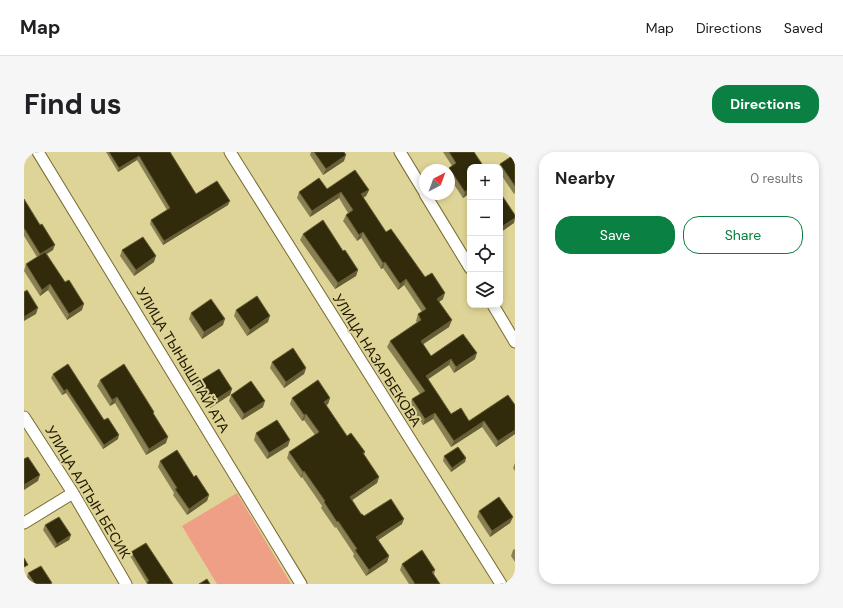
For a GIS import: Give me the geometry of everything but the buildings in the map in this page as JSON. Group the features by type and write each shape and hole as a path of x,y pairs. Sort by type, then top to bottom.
{"street":[{"name":"УЛИЦА ТЫНЫШПАЙ АТА","path":"38,152 301,584"},
{"name":"УЛИЦА НАЗАРБЕКОВА","path":"230,152 501,584"},
{"path":"400,152 419,184"},
{"path":"429,200 467,263"},
{"path":"494,308 515,342"},
{"name":"УЛИЦА АЛТЫН БЕСИК","path":"24,417 73,493 126,584"},
{"path":"24,523 73,493"}],"shaded area":[{"path":"237,493 291,584 217,584 182,526"}]}
